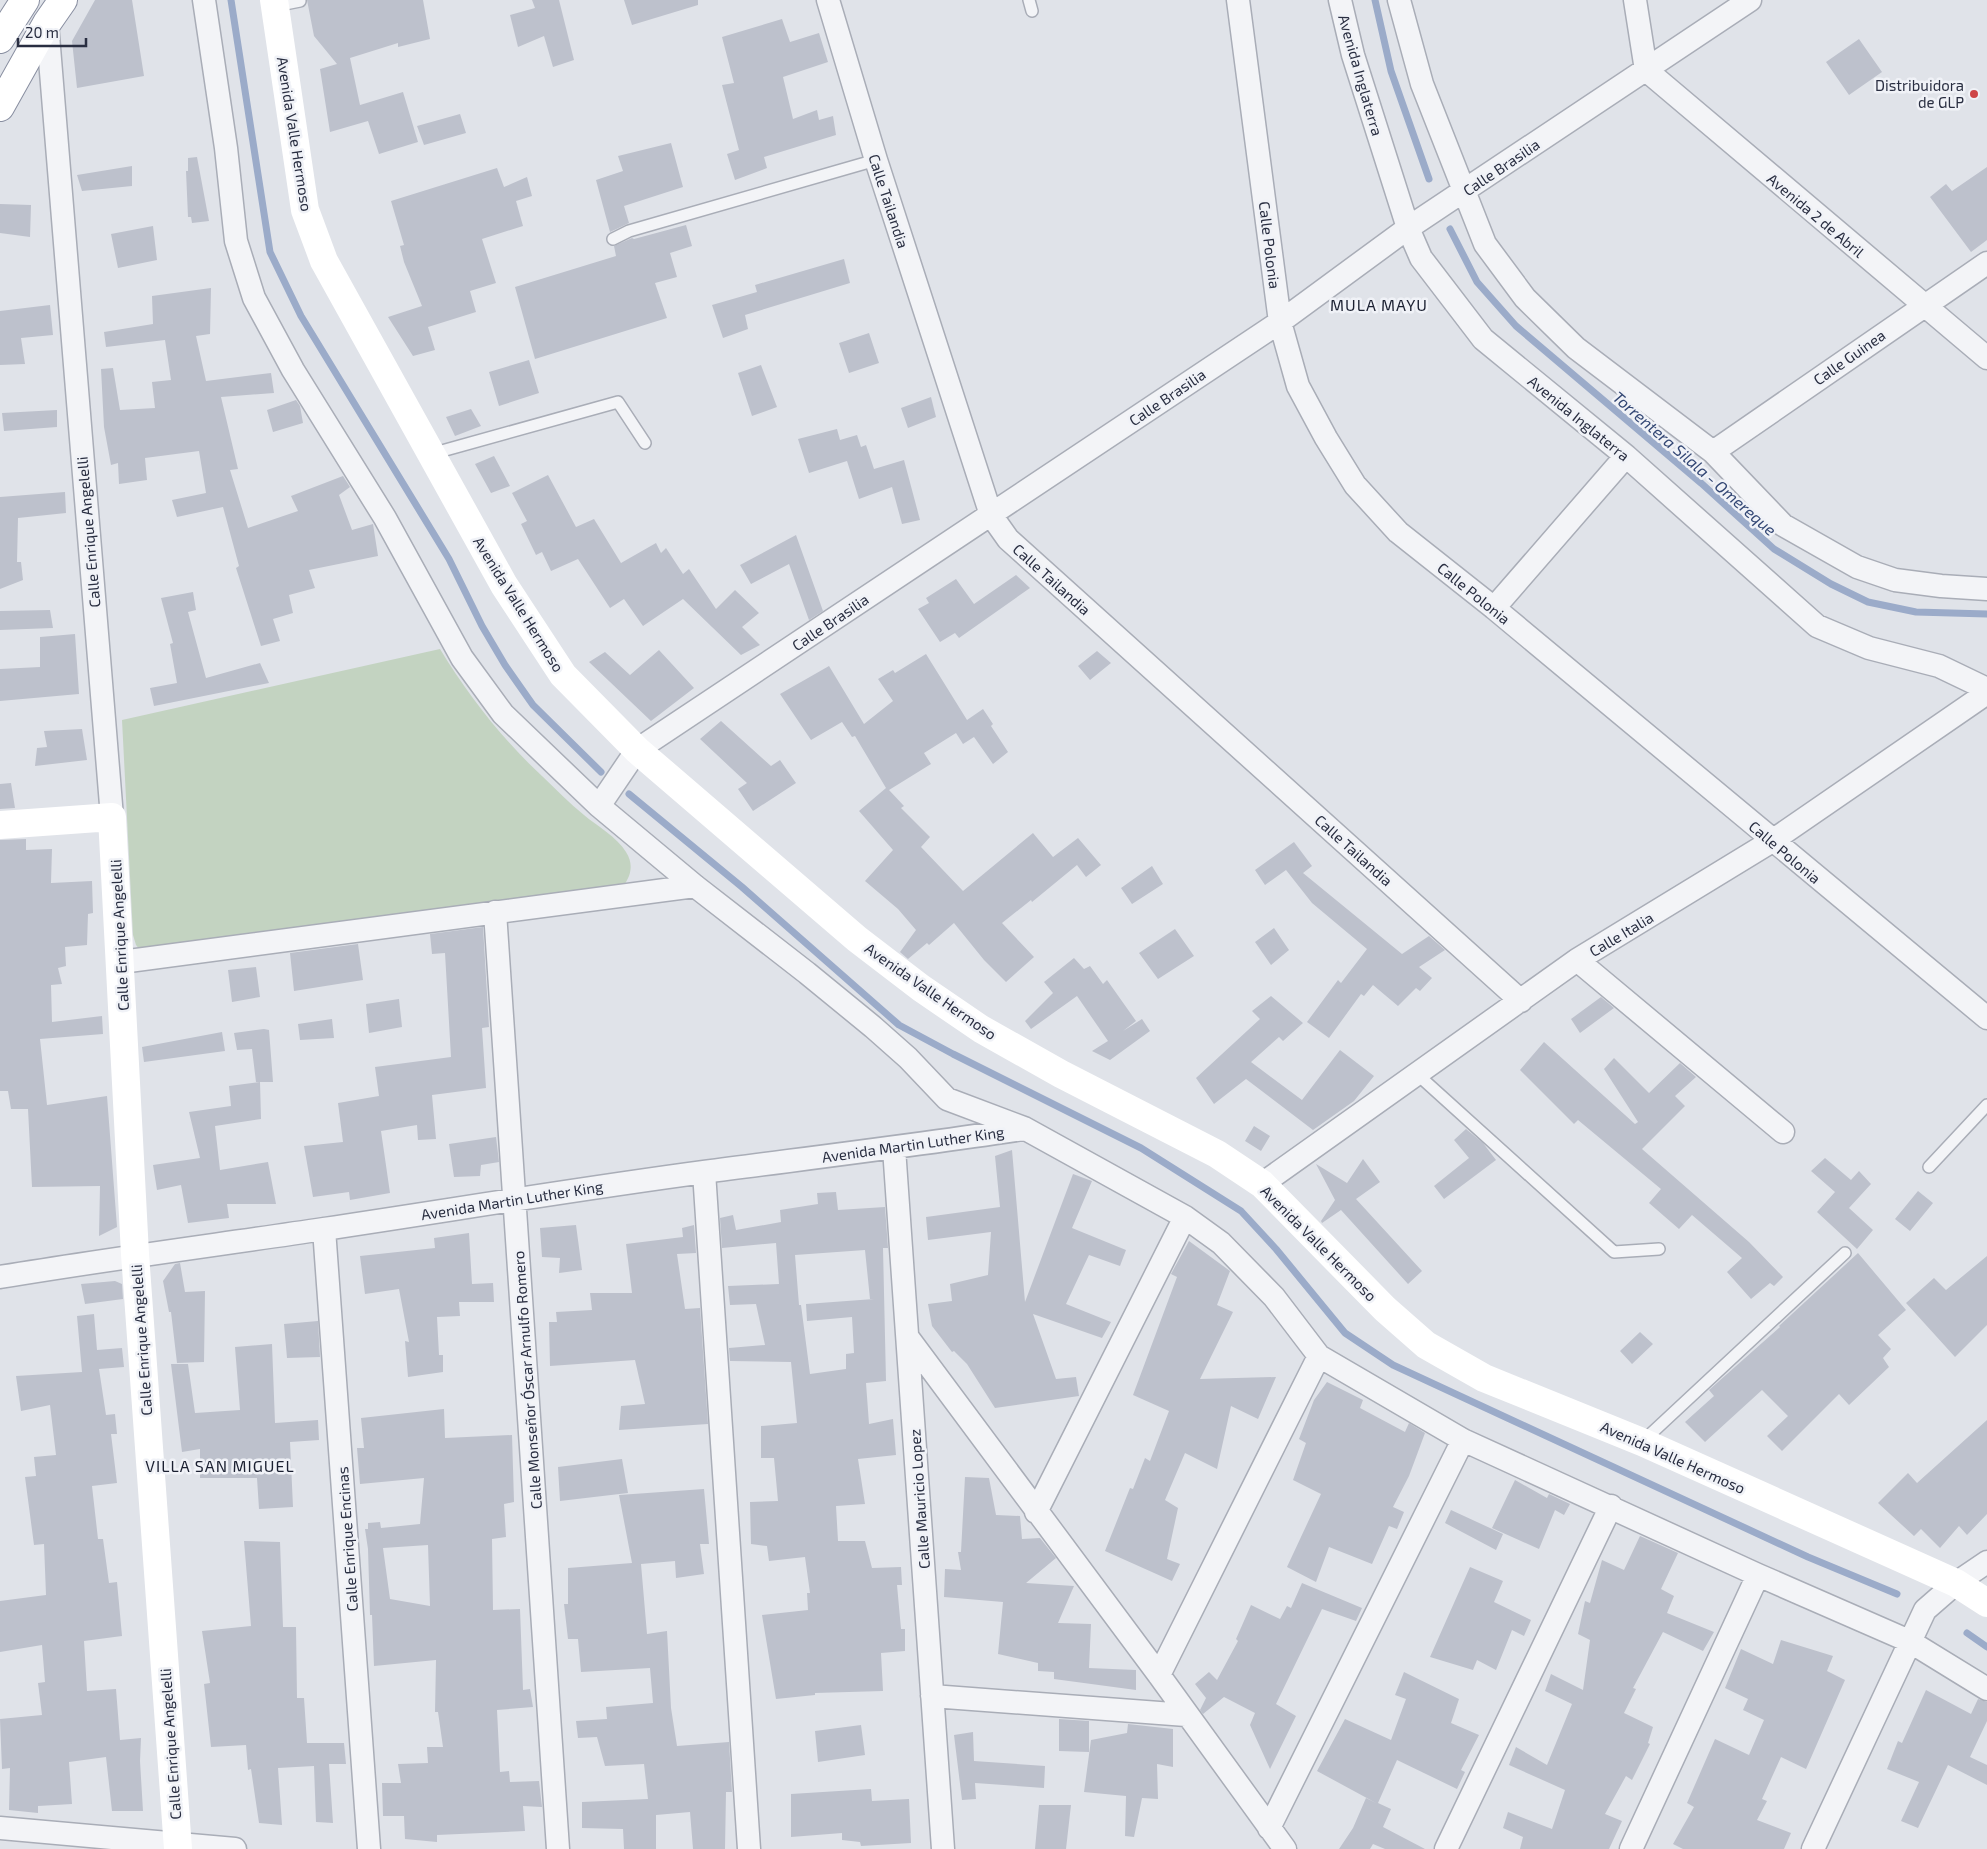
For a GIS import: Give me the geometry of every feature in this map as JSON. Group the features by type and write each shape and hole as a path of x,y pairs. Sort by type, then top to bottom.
{"main road":[{"path":"0,38 25,0"},
{"path":"0,107 47,23 63,0"},
{"name":"Avenida Valle Hermoso","path":"283,2 306,210 324,261 504,585 563,675 637,750 857,940 921,988 981,1029 1061,1074 1217,1154 1262,1184 1385,1309 1426,1345 1484,1378 1642,1442 1956,1583 1987,1603"},
{"path":"0,825 112,817"},
{"name":"Calle Enrique Angelelli","path":"112,817 135,1254 177,1847"}],"street":[{"path":"204,0 226,148 236,241 254,298 293,370 386,518 462,658 503,714 599,806 694,886 807,973 873,1027 908,1058 947,1099 1024,1128 1185,1217 1221,1243 1274,1297 1319,1356 1463,1440 1611,1506 1758,1575 1910,1641 1987,1689"},
{"name":"Calle Tailandia","path":"828,0 876,160 990,515 1008,539 1521,1001"},
{"name":"Calle Polonia","path":"1238,0 1280,322 1298,386 1326,438 1355,485 1398,532 1494,608 1987,1018"},
{"name":"Avenida Inglaterra","path":"1340,0 1353,55 1408,228 1421,258 1483,339 1626,456 1817,626 1870,648 1939,666 1987,689"},
{"path":"1399,0 1422,84 1485,244 1525,298 1576,348 1713,452 1783,525 1856,567 1895,580 1940,586 1987,589"},
{"path":"1635,0 1646,70"},
{"name":"Calle Brasilia","path":"599,806 637,750 1280,322 1408,228 1750,0"},
{"name":"Calle Enrique Angelelli","path":"47,23 112,817"},
{"name":"Avenida 2 de Abril","path":"1646,70 1923,306 1987,358"},
{"name":"Calle Guinea","path":"1713,452 1987,263"},
{"path":"1494,608 1626,456"},
{"name":"Calle Italia","path":"1262,1184 1577,960 1772,841 1987,693"},
{"path":"121,962 694,886"},
{"name":"Calle Monseñor Óscar Arnulfo Romero","path":"495,912 558,1849"},
{"path":"1577,960 1783,1132"},
{"name":"Avenida Martin Luther King","path":"0,1277 135,1254 324,1229 514,1199 894,1148 1024,1128"},
{"name":"Calle Mauricio Lopez","path":"894,1148 909,1339 943,1849"},
{"path":"704,1172 749,1849"},
{"path":"1036,1512 1185,1217"},
{"name":"Calle Enrique Encinas","path":"324,1229 369,1849"},
{"path":"909,1339 1159,1675 1186,1715 1285,1849"},
{"path":"1159,1675 1319,1356"},
{"path":"1269,1828 1463,1440"},
{"path":"1446,1849 1611,1506"},
{"path":"1813,1849 1925,1610 1956,1583 1987,1562"},
{"path":"1630,1849 1758,1575"},
{"path":"932,1696 1186,1715"},
{"path":"0,1828 177,1847 235,1849"}],"lane":[{"path":"613,239 629,231 876,160"},
{"path":"431,454 618,402 645,443"},
{"path":"1417,1074 1614,1252 1658,1249"},
{"path":"1930,1167 1987,1105"},
{"path":"1642,1442 1846,1253"}],"green space":[{"path":"440,649 474,700 513,747 573,806 612,837 626,852 631,867 629,877 620,890 140,950 136,945 133,935 122,720"}],"building":[{"path":"95,0 132,0 144,76 77,88 72,41"},
{"path":"307,0 423,0 430,39 398,47 398,43 350,58 360,105 403,92 418,142 379,154 368,121 330,132 320,69 337,64 314,36"},
{"path":"532,0 559,0 574,60 553,67 544,36 518,47 510,15 535,8"},
{"path":"624,0 698,0 698,5 632,25"},
{"path":"782,19 790,42 819,33 828,62 783,77 793,119 817,110 819,120 833,116 836,135 764,157 767,168 735,180 727,154 739,150 722,85 734,83 722,37"},
{"path":"1859,39 1882,72 1849,95 1826,62"},
{"path":"460,114 466,133 424,145 417,126"},
{"path":"671,143 683,187 624,206 629,223 610,232 596,180 623,171 618,156"},
{"path":"197,157 209,221 192,223 191,217 188,217 186,171 188,171 188,158"},
{"path":"132,166 132,186 82,191 77,175"},
{"path":"1987,167 1987,240 1971,252 1930,197 1946,184 1952,191"},
{"path":"497,168 504,187 527,177 532,196 516,201 523,226 482,239 496,283 470,291 476,312 428,327 435,350 413,356 388,317 422,306 404,262 400,246 404,245 391,201"},
{"path":"0,204 31,205 30,237 0,233"},
{"path":"686,225 692,246 670,253 677,277 655,283 667,318 535,359 515,287 616,256 614,246 632,238"},
{"path":"153,226 157,260 118,268 111,234"},
{"path":"844,259 850,283 745,315 748,329 723,338 712,305 757,292 755,285"},
{"path":"211,288 210,334 196,336 206,381 271,373 274,393 221,397 238,469 230,470 248,528 298,511 291,496 343,476 350,487 339,495 352,530 373,524 378,556 309,570 315,588 289,595 293,613 273,619 280,641 261,646 236,568 239,566 223,507 177,517 172,500 206,493 199,451 145,458 147,480 119,484 118,463 111,465 104,427 101,369 113,368 120,410 155,408 152,382 171,380 165,340 106,347 104,332 153,324 152,296"},
{"path":"50,305 53,335 21,338 25,364 0,365 0,311"},
{"path":"869,333 879,363 849,373 839,343"},
{"path":"529,360 539,393 499,406 489,372"},
{"path":"761,365 777,407 752,416 738,373"},
{"path":"931,397 936,417 908,428 901,408"},
{"path":"296,400 300,406 303,423 273,432 267,410"},
{"path":"471,409 481,426 455,436 446,417"},
{"path":"57,410 57,427 4,431 2,413"},
{"path":"837,429 840,440 857,435 861,447 866,445 874,469 904,460 920,520 902,524 892,487 859,499 847,461 809,473 798,439"},
{"path":"494,456 510,486 491,493 475,464"},
{"path":"548,475 576,527 594,519 621,563 656,543 661,553 666,548 683,574 689,569 716,609 735,590 759,613 742,627 760,645 741,655 683,599 643,626 624,599 610,608 578,559 551,571 542,552 536,555 521,524 527,521 512,493"},
{"path":"65,492 66,513 18,518 17,562 21,562 23,580 0,589 0,497"},
{"path":"796,535 823,611 809,620 789,564 751,584 740,565"},
{"path":"1016,575 1030,588 959,638 955,633 940,642 918,609 929,603 926,598 956,579 974,604"},
{"path":"193,592 196,610 188,612 206,678 260,663 269,683 154,706 150,688 177,683 170,644 173,643 161,598"},
{"path":"50,610 53,628 0,630 0,611"},
{"path":"75,634 79,694 0,701 0,669 40,667 40,637"},
{"path":"659,650 694,688 651,721 589,662 605,652 630,675"},
{"path":"1097,651 1111,663 1090,680 1078,666"},
{"path":"926,654 967,720 983,709 993,724 991,726 1008,752 993,764 974,737 963,744 956,733 924,753 931,764 889,790 904,806 901,808 930,837 921,847 963,891 1033,833 1053,857 1078,838 1101,865 1086,877 1077,865 1032,902 1031,900 1002,923 1034,957 1006,982 984,960 954,923 929,945 927,943 908,959 900,952 916,930 898,909 865,881 893,850 859,811 886,788 855,736 852,737 842,722 811,740 780,694 829,666 864,724 893,701 878,679 893,670 895,673"},
{"path":"721,721 771,766 780,760 796,783 753,811 738,789 747,783 700,739"},
{"path":"82,729 87,760 35,766 37,748 47,747 44,731"},
{"path":"11,783 15,808 0,809 0,784"},
{"path":"26,839 26,850 52,849 51,883 92,881 93,913 88,914 87,945 65,947 66,966 58,968 62,984 51,985 52,1022 102,1016 103,1034 40,1039 47,1105 107,1096 117,1227 99,1236 100,1186 32,1187 28,1109 11,1109 8,1091 0,1091 0,840"},
{"path":"1294,842 1312,866 1303,873 1402,954 1429,936 1445,950 1419,967 1432,978 1420,991 1416,988 1398,1006 1373,985 1364,996 1361,994 1329,1038 1307,1022 1338,980 1341,983 1367,949 1312,903 1286,870 1265,885 1255,870"},
{"path":"1152,866 1163,884 1132,904 1121,888"},
{"path":"483,927 489,1027 482,1028 486,1088 432,1095 436,1139 418,1140 417,1125 381,1131 390,1193 350,1200 349,1192 313,1197 304,1146 343,1142 338,1103 379,1096 375,1067 451,1057 445,953 432,954 430,934"},
{"path":"1274,928 1289,950 1271,965 1255,942"},
{"path":"1175,929 1194,956 1158,979 1139,953"},
{"path":"358,944 363,980 294,991 290,953"},
{"path":"1074,958 1084,969 1090,966 1103,984 1107,980 1136,1021 1123,1031 1142,1019 1150,1031 1110,1060 1092,1051 1108,1041 1077,996 1031,1029 1025,1021 1053,993 1044,982"},
{"path":"256,967 260,997 232,1002 228,970"},
{"path":"1271,996 1303,1023 1283,1041 1279,1037 1251,1062 1302,1100 1340,1050 1374,1076 1354,1101 1313,1130 1246,1079 1214,1104 1196,1078 1260,1019 1252,1011"},
{"path":"1601,997 1614,1008 1580,1033 1571,1019"},
{"path":"399,999 402,1027 369,1033 366,1004"},
{"path":"332,1019 334,1038 300,1040 298,1024"},
{"path":"269,1030 273,1082 256,1082 252,1049 237,1050 234,1033"},
{"path":"222,1032 225,1051 144,1062 142,1047"},
{"path":"1544,1042 1635,1124 1638,1122 1604,1069 1614,1058 1649,1093 1680,1063 1696,1077 1675,1096 1685,1106 1642,1149 1749,1242 1783,1277 1774,1286 1770,1283 1751,1299 1727,1272 1742,1258 1692,1215 1679,1229 1649,1203 1661,1189 1578,1120 1574,1124 1520,1070"},
{"path":"260,1082 261,1119 215,1126 220,1170 268,1162 276,1204 227,1204 229,1218 188,1223 181,1185 157,1190 153,1165 200,1158 189,1112 231,1106 229,1086"},
{"path":"1254,1126 1270,1136 1261,1151 1245,1141"},
{"path":"1466,1129 1483,1143 1496,1160 1444,1199 1434,1186 1469,1158 1454,1140"},
{"path":"496,1137 499,1162 481,1165 480,1176 454,1177 449,1144"},
{"path":"1012,1150 1025,1302 1073,1174 1092,1181 1072,1228 1126,1250 1120,1266 1089,1255 1066,1304 1111,1322 1102,1338 1033,1314 1056,1379 1076,1377 1079,1396 995,1408 967,1364 954,1351 952,1352 932,1326 928,1304 952,1301 950,1284 988,1275 991,1232 928,1240 926,1217 1000,1207 995,1156"},
{"path":"1825,1158 1851,1180 1859,1171 1871,1184 1849,1208 1873,1230 1857,1249 1817,1212 1835,1192 1811,1171"},
{"path":"1363,1159 1380,1182 1356,1199 1422,1271 1408,1284 1341,1210 1322,1223 1321,1221 1335,1200 1316,1164 1347,1183"},
{"path":"1918,1191 1933,1203 1910,1231 1895,1219"},
{"path":"836,1192 838,1210 885,1207 888,1248 883,1248 886,1381 866,1383 869,1424 893,1419 896,1455 858,1459 865,1504 836,1506 838,1541 865,1541 872,1568 901,1567 902,1585 897,1585 901,1629 905,1629 905,1651 881,1653 883,1691 815,1693 815,1695 776,1699 762,1615 808,1610 807,1593 810,1593 805,1557 769,1561 767,1546 751,1544 750,1502 778,1501 774,1458 761,1458 761,1426 797,1423 791,1362 730,1361 729,1348 765,1345 756,1304 730,1305 728,1286 779,1284 776,1243 722,1248 720,1218 733,1215 736,1230 781,1222 780,1210 818,1204 817,1193","holes":["865,1250 870,1299 874,1299 806,1304 807,1321 852,1317 854,1353 846,1354 846,1369 810,1374 801,1305 799,1305 795,1255"]},
{"path":"576,1225 582,1270 559,1273 560,1258 542,1257 540,1228"},
{"path":"694,1225 696,1253 677,1254 685,1309 700,1308 708,1424 619,1430 621,1406 645,1404 635,1360 550,1366 549,1322 557,1322 556,1312 592,1310 590,1293 632,1293 626,1244 683,1237 682,1228"},
{"path":"469,1233 472,1284 493,1283 494,1302 459,1302 460,1316 437,1317 439,1355 443,1355 443,1372 408,1377 405,1341 409,1342 399,1289 365,1294 360,1256 435,1248 434,1238"},
{"path":"1189,1241 1230,1271 1217,1305 1233,1312 1200,1379 1276,1377 1258,1419 1231,1406 1217,1469 1185,1453 1165,1500 1178,1508 1167,1559 1180,1564 1172,1581 1105,1551 1130,1488 1133,1489 1145,1458 1150,1461 1169,1411 1133,1395 1177,1277 1171,1274"},
{"path":"1858,1253 1906,1310 1878,1335 1891,1349 1883,1358 1889,1367 1849,1405 1839,1394 1782,1451 1767,1436 1788,1416 1762,1390 1705,1442 1685,1422 1714,1396 1709,1390 1780,1327"},
{"path":"1987,1256 1987,1325 1955,1357 1906,1303 1934,1278 1946,1290"},
{"path":"180,1263 185,1292 205,1291 204,1362 177,1363 171,1312 169,1312 163,1281 175,1264"},
{"path":"115,1281 122,1284 123,1299 85,1304 81,1284"},
{"path":"94,1314 97,1350 122,1348 124,1367 99,1369 106,1415 115,1414 117,1434 111,1434 117,1483 92,1486 98,1539 103,1539 109,1583 117,1582 122,1636 84,1641 87,1691 116,1689 120,1740 141,1738 140,1761 143,1811 112,1811 106,1757 69,1762 72,1804 38,1806 38,1813 9,1810 10,1768 2,1769 0,1719 42,1715 38,1683 45,1682 42,1645 0,1652 0,1601 46,1595 44,1544 34,1545 25,1477 36,1476 34,1457 56,1455 50,1405 21,1411 16,1376 82,1372 77,1316"},
{"path":"318,1321 320,1357 287,1358 284,1324"},
{"path":"1640,1332 1653,1344 1632,1364 1620,1351"},
{"path":"272,1344 275,1423 318,1420 319,1440 290,1442 293,1507 259,1509 257,1478 200,1478 200,1449 182,1452 171,1364 188,1364 195,1413 240,1410 235,1347"},
{"path":"1327,1382 1363,1400 1360,1408 1405,1432 1409,1423 1425,1433 1409,1476 1393,1507 1404,1512 1397,1529 1389,1526 1372,1564 1329,1547 1316,1582 1287,1567 1321,1494 1293,1480 1306,1443 1299,1439 1314,1400"},
{"path":"444,1409 445,1438 512,1435 514,1502 504,1504 506,1537 492,1539 493,1610 520,1609 523,1690 530,1689 533,1707 497,1710 500,1772 509,1771 510,1782 539,1781 542,1807 523,1806 525,1831 437,1835 437,1842 405,1839 404,1816 383,1816 382,1783 401,1783 398,1764 428,1763 427,1747 443,1747 438,1712 435,1712 436,1660 374,1666 368,1549 365,1529 368,1529 368,1523 380,1522 381,1528 420,1524 424,1478 360,1484 357,1448 364,1448 361,1418","holes":["428,1545 430,1606 390,1599 383,1548"]},
{"path":"1987,1420 1987,1514 1967,1535 1959,1526 1940,1548 1921,1529 1914,1536 1878,1503 1908,1473 1917,1483"},
{"path":"622,1459 628,1493 560,1501 558,1467"},
{"path":"965,1477 989,1478 996,1515 1020,1516 1022,1539 1040,1538 1056,1558 1026,1583 1074,1586 1058,1623 1091,1624 1089,1668 1136,1670 1136,1690 1054,1679 1054,1672 1038,1671 1038,1663 998,1654 1003,1602 944,1597 945,1569 961,1570 958,1552 961,1552"},
{"path":"1515,1480 1547,1498 1549,1494 1570,1504 1564,1515 1555,1510 1539,1549 1492,1528"},
{"path":"704,1489 709,1544 700,1544 704,1574 676,1578 675,1561 641,1564 647,1634 667,1631 671,1708 677,1746 729,1742 732,1792 726,1792 725,1849 693,1849 690,1812 656,1815 656,1849 624,1849 623,1829 582,1828 582,1802 648,1799 644,1764 605,1766 597,1737 578,1738 576,1721 607,1719 606,1707 653,1703 650,1668 581,1672 578,1639 568,1639 564,1604 568,1604 568,1568 632,1563 619,1495"},
{"path":"1451,1510 1503,1534 1496,1550 1445,1523"},
{"path":"1640,1536 1678,1553 1661,1589 1674,1596 1667,1613 1714,1632 1703,1651 1663,1632 1633,1688 1636,1689 1624,1713 1653,1727 1648,1743 1650,1744 1632,1780 1626,1776 1605,1814 1622,1821 1609,1849 1520,1849 1523,1837 1503,1828 1508,1812 1552,1829 1565,1790 1509,1765 1516,1747 1547,1765 1572,1704 1545,1691 1551,1674 1583,1690 1590,1640 1578,1634 1585,1601 1590,1603 1602,1560 1624,1570"},
{"path":"244,1541 280,1542 283,1627 296,1627 297,1698 304,1698 307,1743 344,1743 346,1764 329,1764 333,1823 316,1822 314,1766 278,1768 282,1825 259,1823 251,1769 248,1770 246,1745 211,1747 204,1684 210,1683 202,1631 251,1626"},
{"path":"1470,1567 1503,1581 1494,1602 1531,1620 1524,1636 1512,1630 1496,1670 1477,1660 1473,1670 1430,1657"},
{"path":"1302,1583 1362,1608 1356,1621 1322,1609 1276,1704 1296,1716 1270,1769 1250,1725 1255,1713 1224,1697 1203,1714 1200,1710 1206,1698 1195,1684 1209,1672 1217,1680 1238,1641 1236,1639 1251,1605 1280,1619 1287,1606 1291,1608"},
{"path":"1781,1640 1833,1656 1827,1671 1845,1680 1806,1769 1781,1757 1762,1799 1767,1801 1757,1820 1791,1833 1784,1849 1683,1849 1673,1844 1694,1807 1687,1803 1715,1739 1749,1755 1764,1720 1743,1710 1748,1699 1725,1688 1741,1649 1773,1664"},
{"path":"1404,1672 1459,1699 1451,1723 1479,1735 1461,1770 1465,1772 1457,1789 1397,1760 1378,1803 1391,1809 1383,1827 1425,1849 1385,1849 1373,1844 1370,1849 1339,1849 1353,1828 1366,1798 1376,1803 1317,1771 1345,1719 1391,1740 1406,1699 1395,1695"},
{"path":"1926,1690 1971,1714 1978,1699 1987,1702 1987,1721 1970,1757 1987,1765 1987,1785 1948,1765 1918,1828 1901,1821 1919,1782 1887,1769 1898,1741 1902,1743"},
{"path":"1059,1719 1089,1721 1089,1752 1059,1751"},
{"path":"1128,1724 1173,1729 1173,1767 1157,1764 1158,1799 1142,1798 1134,1837 1125,1836 1126,1796 1084,1792 1091,1740 1127,1733"},
{"path":"861,1725 865,1755 818,1762 815,1731"},
{"path":"973,1732 974,1761 1045,1766 1044,1788 975,1783 976,1799 962,1800 954,1735"},
{"path":"871,1789 872,1801 909,1799 911,1843 861,1846 860,1842 842,1840 842,1833 791,1837 791,1794"},
{"path":"1039,1805 1071,1805 1066,1849 1035,1849"}],"waterway":[{"path":"231,0 270,252 301,316 449,559 482,626 505,665 533,705 601,772"},
{"name":"Torrentera Silala - Omereque","path":"1375,0 1391,71 1429,179"},
{"name":"Torrentera Silala - Omereque","path":"1450,229 1477,282 1516,326 1701,483 1774,549 1831,584 1868,602 1916,612 1987,614"},
{"path":"629,794 742,887 899,1025 1141,1148 1241,1211 1276,1249 1345,1333 1393,1365 1808,1557 1897,1594"},
{"path":"1967,1633 1987,1647"}],"place":[{"name":"Distribuidora de GLP","path":"1974,94"}],"district":[{"name":"MULA MAYU","path":"1379,304"},
{"name":"VILLA SAN MIGUEL","path":"220,1465"}]}
